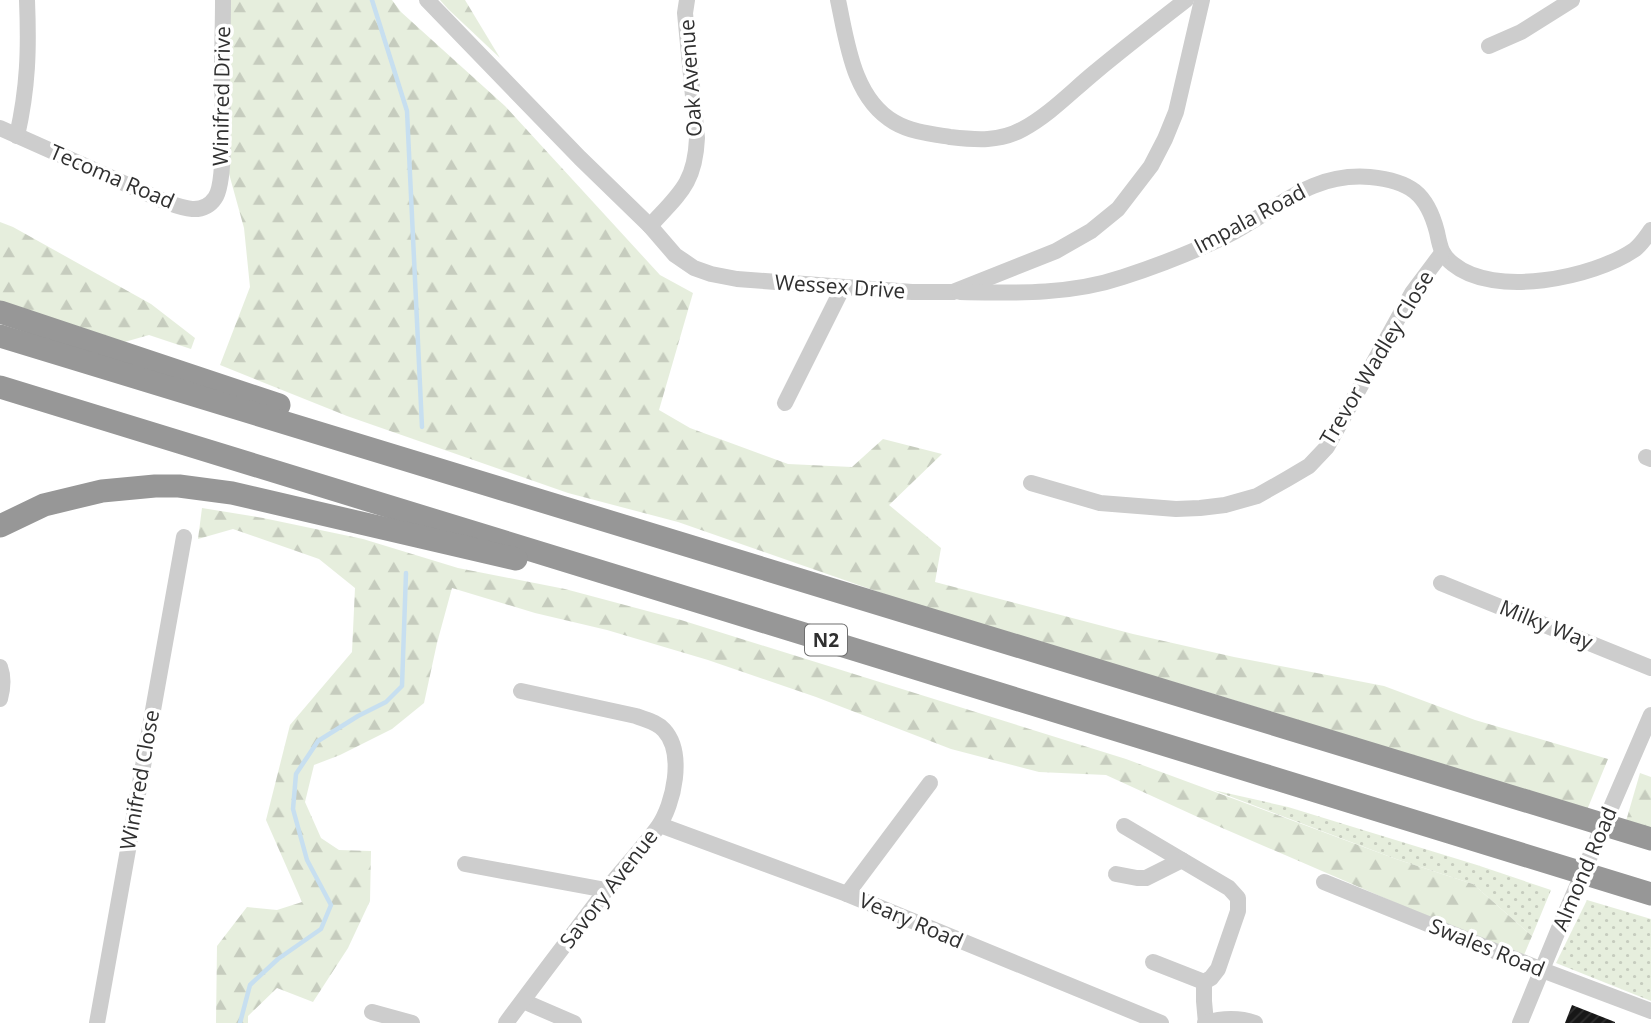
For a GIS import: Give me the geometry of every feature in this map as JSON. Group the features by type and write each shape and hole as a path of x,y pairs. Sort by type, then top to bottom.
{"highway":[{"path":"0,312 617,517 643,527 657,536"},
{"name":"N2","path":"0,336 1651,839"},
{"name":"N2","path":"0,387 1651,894"},
{"path":"0,526 44,505 103,491 179,486 232,493 639,590 673,593"}],"street":[{"path":"16,136 27,85 27,0"},
{"name":"Winifred Drive","path":"219,191 223,144 223,0"},
{"name":"Wessex Drive","path":"427,0 650,226 675,255 694,268 737,279 912,292 953,292 1056,251 1091,232 1118,209 1151,166 1176,112 1202,0"},
{"name":"Oak Avenue","path":"650,226 684,188 694,164 696,138 685,13 687,0"},
{"path":"838,0 856,73 863,90 882,114 896,123 928,134 984,140 1011,134 1032,123 1186,0"},
{"path":"1489,46 1521,32 1572,0"},
{"name":"Tecoma Road","path":"0,128 186,209 206,206 214,200 219,191"},
{"name":"Impala Road","path":"953,292 1013,293 1097,285 1139,272 1227,235 1307,187 1353,176 1396,181 1416,191 1427,204 1442,253"},
{"path":"1442,253 1454,265 1484,280 1512,282 1555,279 1604,266 1634,250 1651,230"},
{"name":"Trevor Wadley Close","path":"1031,483 1100,503 1176,509 1225,505 1257,496 1309,466 1327,447 1412,293 1442,253"},
{"path":"785,403 842,288"},
{"name":"Winifred Close","path":"97,1023 184,537"},
{"name":"Milky Way","path":"1441,583 1651,668"},
{"path":"0,667 3,686 0,699"},
{"name":"Savory Avenue","path":"506,1023 606,890 660,825 671,799 675,780 675,754 671,740 664,729 654,722 522,691"},
{"name":"Almond Road","path":"1520,1023 1651,715"},
{"path":"847,894 930,783"},
{"name":"Veary Road","path":"660,825 847,894 1161,1023"},
{"path":"1124,827 1229,888 1238,898 1238,911 1218,970 1204,982"},
{"path":"1116,874 1146,878 1182,860"},
{"path":"465,864 606,890"},
{"name":"Swales Road","path":"1324,882 1651,1011"},
{"path":"1153,962 1204,982"},
{"path":"1204,982 1206,1023 1231,1018 1255,1023"},
{"path":"523,1001 574,1023"},
{"path":"372,1012 412,1023"}],"green space":[{"path":"230,0 392,0 401,12 505,106 660,275 693,293 659,410 690,428 788,464 852,467 883,439 942,454 889,505 941,548 935,582 1133,634 1384,686 1475,720 1608,759 1587,810 893,597 678,522 568,493 347,416 220,365 250,287 244,228 228,170"},
{"path":"440,0 465,0 500,58 448,9"},
{"path":"0,222 151,304 195,338 191,349 149,335 114,345 0,304"},
{"path":"202,508 363,539 458,568 565,589 681,620 1126,759 1396,859 1473,884 1532,936 1524,955 1426,916 1106,775 1039,772 951,749 816,697 708,660 452,588 424,703 392,729 314,765 305,802 321,838 339,850 371,851 370,901 348,948 313,1002 277,988 248,1016 248,1023 216,1023 217,946 247,907 277,910 302,902 266,820 290,725 352,652 355,588 319,559 233,529 198,539"},
{"path":"1640,773 1651,777 1651,829 1626,821"},
{"path":"1213,790 1288,807 1551,890 1532,936 1473,884 1396,859"},
{"path":"1587,900 1651,919 1651,1001 1556,963"}],"building":[{"path":"1572,1005 1615,1022 1615,1023 1565,1023"}],"waterway":[{"path":"372,0 407,111 422,427"},
{"path":"240,1023 250,985 278,959 321,929 331,905 307,860 293,809 296,774 318,741 386,702 402,686 406,573"}]}
